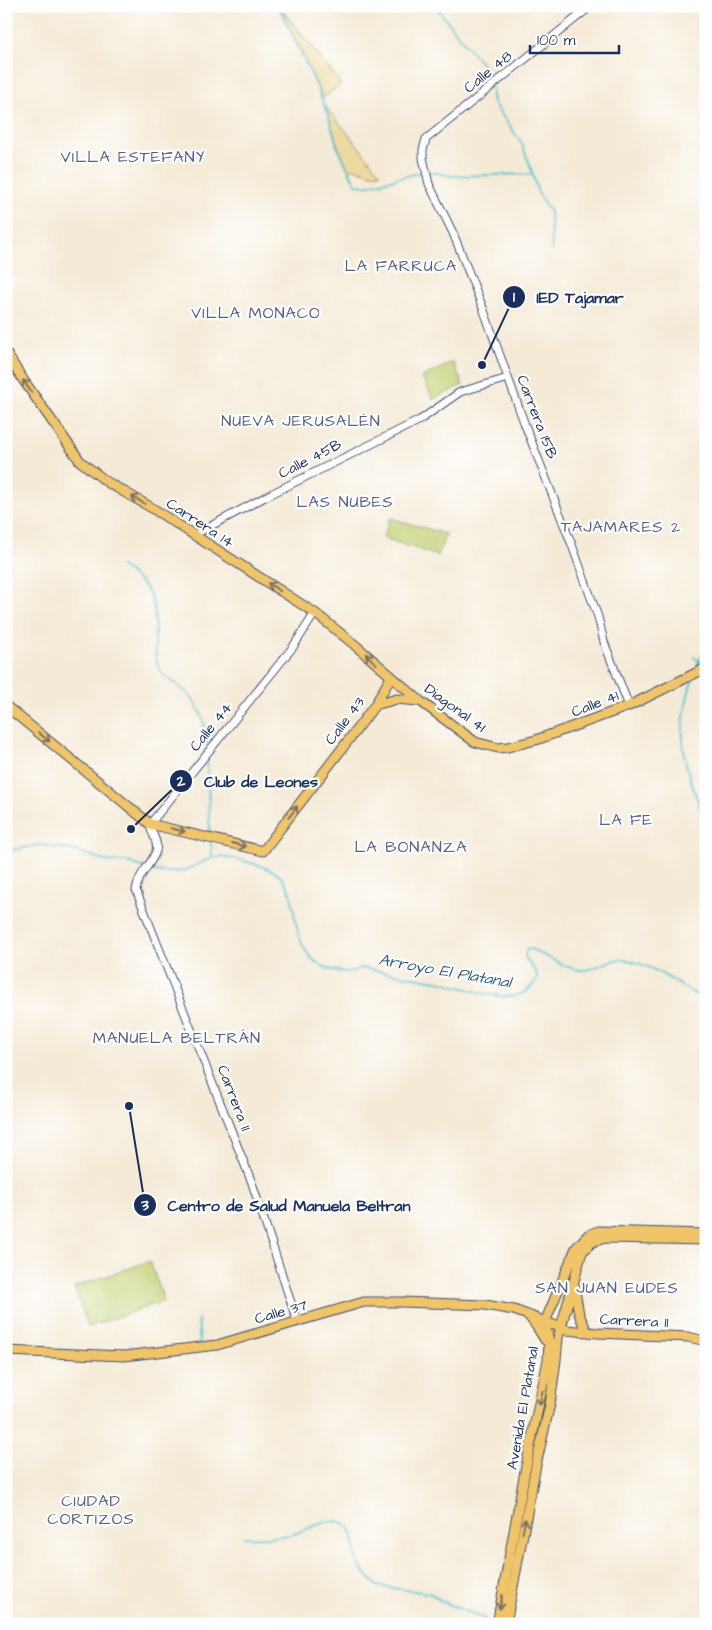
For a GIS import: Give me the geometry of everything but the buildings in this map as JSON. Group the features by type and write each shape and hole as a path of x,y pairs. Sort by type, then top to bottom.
{"main road":[{"name":"Carrera 14","path":"6,353 24,382 80,461 107,482 152,508 315,613 356,645 407,690"},
{"name":"Calle 41","path":"488,746 508,747 536,740 629,706 705,668"},
{"name":"Calle 43","path":"150,824 263,851 375,705 391,677"},
{"name":"Diagonal 41","path":"407,690 464,735 475,742 488,746"},
{"path":"375,705 397,699 420,701"},
{"path":"6,706 150,824"},
{"path":"545,1322 576,1248 591,1233 598,1231 706,1234"},
{"name":"Avenida El Platanal","path":"497,1624 511,1578 550,1404 558,1338 582,1252 598,1239 706,1240"},
{"path":"573,1279 579,1314 587,1332"},
{"name":"Calle 37","path":"6,1351 124,1356 203,1348 364,1302 433,1302 485,1305 514,1310 561,1328"},
{"path":"528,1315 541,1332 549,1350"},
{"name":"Avenida El Platanal","path":"511,1578 549,1350 545,1322"},
{"name":"Carrera 11","path":"561,1328 587,1332 688,1337 706,1341"},
{"path":"506,1624 511,1578"}],"street":[{"name":"Calle 48","path":"426,139 591,6"},
{"name":"Carrera 15B","path":"426,139 423,150 429,184 457,242 572,545 598,618 604,642 629,706"},
{"name":"Calle 45B","path":"194,535 265,497 420,420 460,392 508,378"},
{"name":"Calle 44","path":"150,824 293,647 315,613"},
{"name":"Carrera 11","path":"150,824 156,844 155,852 139,877 136,893 252,1183 297,1321"}],"green space":[{"path":"453,362 463,385 433,399 422,377"},
{"path":"390,518 446,534 438,556 383,538"},
{"path":"150,1261 164,1301 88,1327 74,1287"}],"sand":[{"path":"282,12 341,84 323,98"},
{"path":"325,105 380,173 371,174 354,168 349,170 338,146"}],"waterway":[{"path":"435,6 493,81"},
{"path":"281,11 314,80 330,120 337,146 356,184 365,186 423,172"},
{"path":"492,88 494,104 521,142 538,193 550,212 552,251"},
{"path":"428,171 452,176 533,174"},
{"path":"120,566 132,574 151,596 154,614 155,652 158,666 164,676 187,693 198,707 204,723 207,750"},
{"path":"700,663 706,652"},
{"path":"694,657 700,663 698,668"},
{"path":"693,679 683,722 684,752 690,779 706,824"},
{"path":"207,758 210,835"},
{"path":"211,842 212,858"},
{"name":"Arroyo El Platanal","path":"6,851 40,845 77,851 105,861 130,863 145,868"},
{"name":"Arroyo El Platanal","path":"149,870 160,872 178,871 219,857 244,861 275,872 281,877 288,889 298,934 306,951 318,964 335,971 349,972 364,968 437,981 486,994 513,996 527,991 537,979 537,974 525,957 527,949 531,949 565,966 579,970 590,969 621,959 637,963 706,999"},
{"path":"198,1319 200,1344"},
{"path":"244,1537 290,1535 321,1523 330,1521 344,1523 353,1535 355,1555 359,1564 377,1586 428,1593 441,1601 485,1619 489,1624"}],"place":[{"name":"IED Tajamar","path":"482,365"},
{"name":"Club de Leones","path":"131,829"},
{"name":"Centro de Salud Manuela Beltran","path":"129,1106"}],"district":[{"name":"VILLA ESTEFANY","path":"133,157"},
{"name":"LA FARRUCA","path":"401,266"},
{"name":"VILLA MONACO","path":"256,313"},
{"name":"NUEVA JERUSALÉN","path":"301,421"},
{"name":"LAS NUBES","path":"345,502"},
{"name":"TAJAMARES 2","path":"621,527"},
{"name":"LA FE","path":"626,820"},
{"name":"LA BONANZA","path":"411,847"},
{"name":"MANUELA BELTRÁN","path":"177,1038"},
{"name":"SAN JUAN EUDES","path":"607,1288"},
{"name":"CIUDAD CORTIZOS","path":"91,1510"}]}
